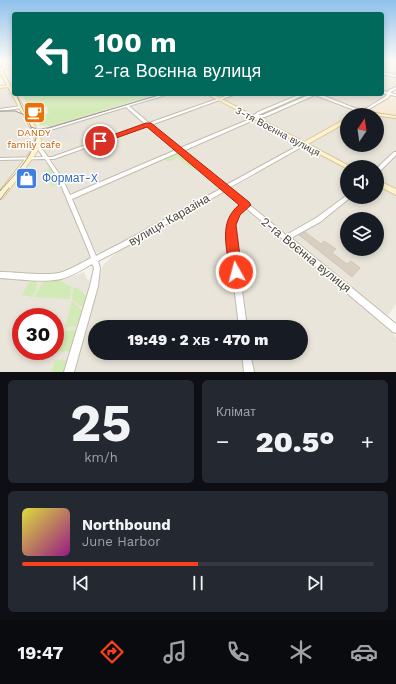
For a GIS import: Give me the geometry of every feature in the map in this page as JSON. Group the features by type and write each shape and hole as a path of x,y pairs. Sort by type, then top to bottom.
{"street":[{"path":"4,77 12,86"},
{"path":"0,83 6,81"},
{"path":"0,86 12,86"},
{"path":"369,108 387,97 388,94 396,88"},
{"path":"384,93 396,95"},
{"path":"15,96 36,133 38,146 60,178 97,268 94,286 69,372"},
{"path":"36,133 160,96"},
{"name":"3-тя Воєнна вулиця","path":"213,96 256,117 340,163"},
{"path":"0,159 56,157 228,96"},
{"path":"256,117 258,113 299,96"},
{"path":"69,198 256,117 264,116 310,96"},
{"path":"320,96 352,108"},
{"name":"2-га Воєнна вулиця","path":"126,106 395,328"},
{"path":"0,110 21,107"},
{"path":"384,115 396,117"},
{"name":"вулиця Каразіна","path":"0,275 34,278 59,276 71,272 95,261 340,124"},
{"path":"0,196 38,146"},
{"path":"384,164 396,153"},
{"path":"384,186 396,192"},
{"path":"286,238 318,220 340,203"},
{"path":"242,320 230,225 236,213 246,205"},
{"path":"247,360 249,372"}],"shaded area":[{"path":"384,77 396,77 396,88 387,92 384,91"},
{"path":"0,87 9,89 17,105 0,109"},
{"path":"384,93 386,94 385,96 364,108 356,108 323,96 384,96"},
{"path":"389,95 396,95 396,117 384,115 384,108 370,108 386,99"},
{"path":"19,96 155,96 67,123 42,128 35,125"},
{"path":"163,96 209,96 214,100 152,122 147,122 129,107"},
{"path":"230,96 298,96 253,115 222,99"},
{"path":"312,96 317,96 347,108 340,108 340,122 306,140 298,139 260,119"},
{"path":"217,101 251,119 182,148 179,148 152,126 152,124"},
{"path":"127,108 144,122 144,124 53,156 48,156 44,150 44,143 40,135 43,133"},
{"path":"0,111 15,111 20,113 33,137 30,138 31,141 34,140 36,145 0,193"},
{"path":"384,117 396,118 396,151 384,162 384,160 340,161 308,144 340,126 340,152 384,152"},
{"path":"252,120 300,145 228,184 222,183 184,153 185,150"},
{"path":"65,125 71,133 81,130 83,132 87,132 49,145 48,144 50,143 45,135"},
{"path":"146,126 175,149 174,151 76,193 68,192 52,160"},
{"path":"304,146 340,164 340,200 316,218 287,235 232,188"},
{"path":"180,153 217,183 220,188 115,248 98,253 96,252 77,215 72,200 173,154"},
{"path":"396,156 396,190 384,183 384,167"},
{"path":"33,160 45,161 56,176 86,245 90,258 69,271 49,275 0,273 0,199 27,164"},
{"path":"384,188 396,194 396,304 386,318 292,239 320,222 342,204 384,204"},
{"path":"222,192 230,193 240,203 230,218 228,228 239,320 88,320 88,360 244,360 245,372 72,372 103,265 117,252"},
{"path":"243,211 249,211 374,315 392,332 396,338 396,372 252,372 251,360 308,360 308,320 245,320 232,225"},
{"path":"84,272 89,280 90,286 66,372 0,372 0,278 51,280 67,278"}],"green space":[{"path":"22,96 150,96 50,126 40,125 35,117 49,113 48,108 44,106 31,109"},
{"path":"180,153 198,167 193,170 174,154"},
{"path":"173,154 177,158 168,162 164,159"},
{"path":"50,168 60,184 52,187 44,170"},
{"path":"60,279 71,287 70,299 34,297 44,280"},
{"path":"32,280 37,280 36,290 32,297 22,295 28,284"},
{"path":"73,287 80,290 86,298 85,309 72,300"},
{"path":"72,301 82,310 76,327 65,327"},
{"path":"77,330 72,351 64,352 64,331"},
{"path":"55,360 70,360 66,372 51,372"}],"building":[{"path":"305,232 321,244 324,241 336,249 332,253 347,264 351,261 360,268 352,277 299,235"}],"waterway":[{"path":"261,115 304,96"}],"tram line":[{"path":"17,96 31,127"},
{"path":"31,127 37,129 49,128 155,96"},
{"path":"0,111 15,111 25,115"},
{"path":"0,191 31,153 36,138 31,127"},
{"path":"0,200 9,188"}],"place":[{"name":"DANDY family cafe","path":"34,112"},
{"name":"Формат-X","path":"27,178"}],"route":[{"path":"100,141 148,124 246,205 236,213 230,225 236,272"}]}
